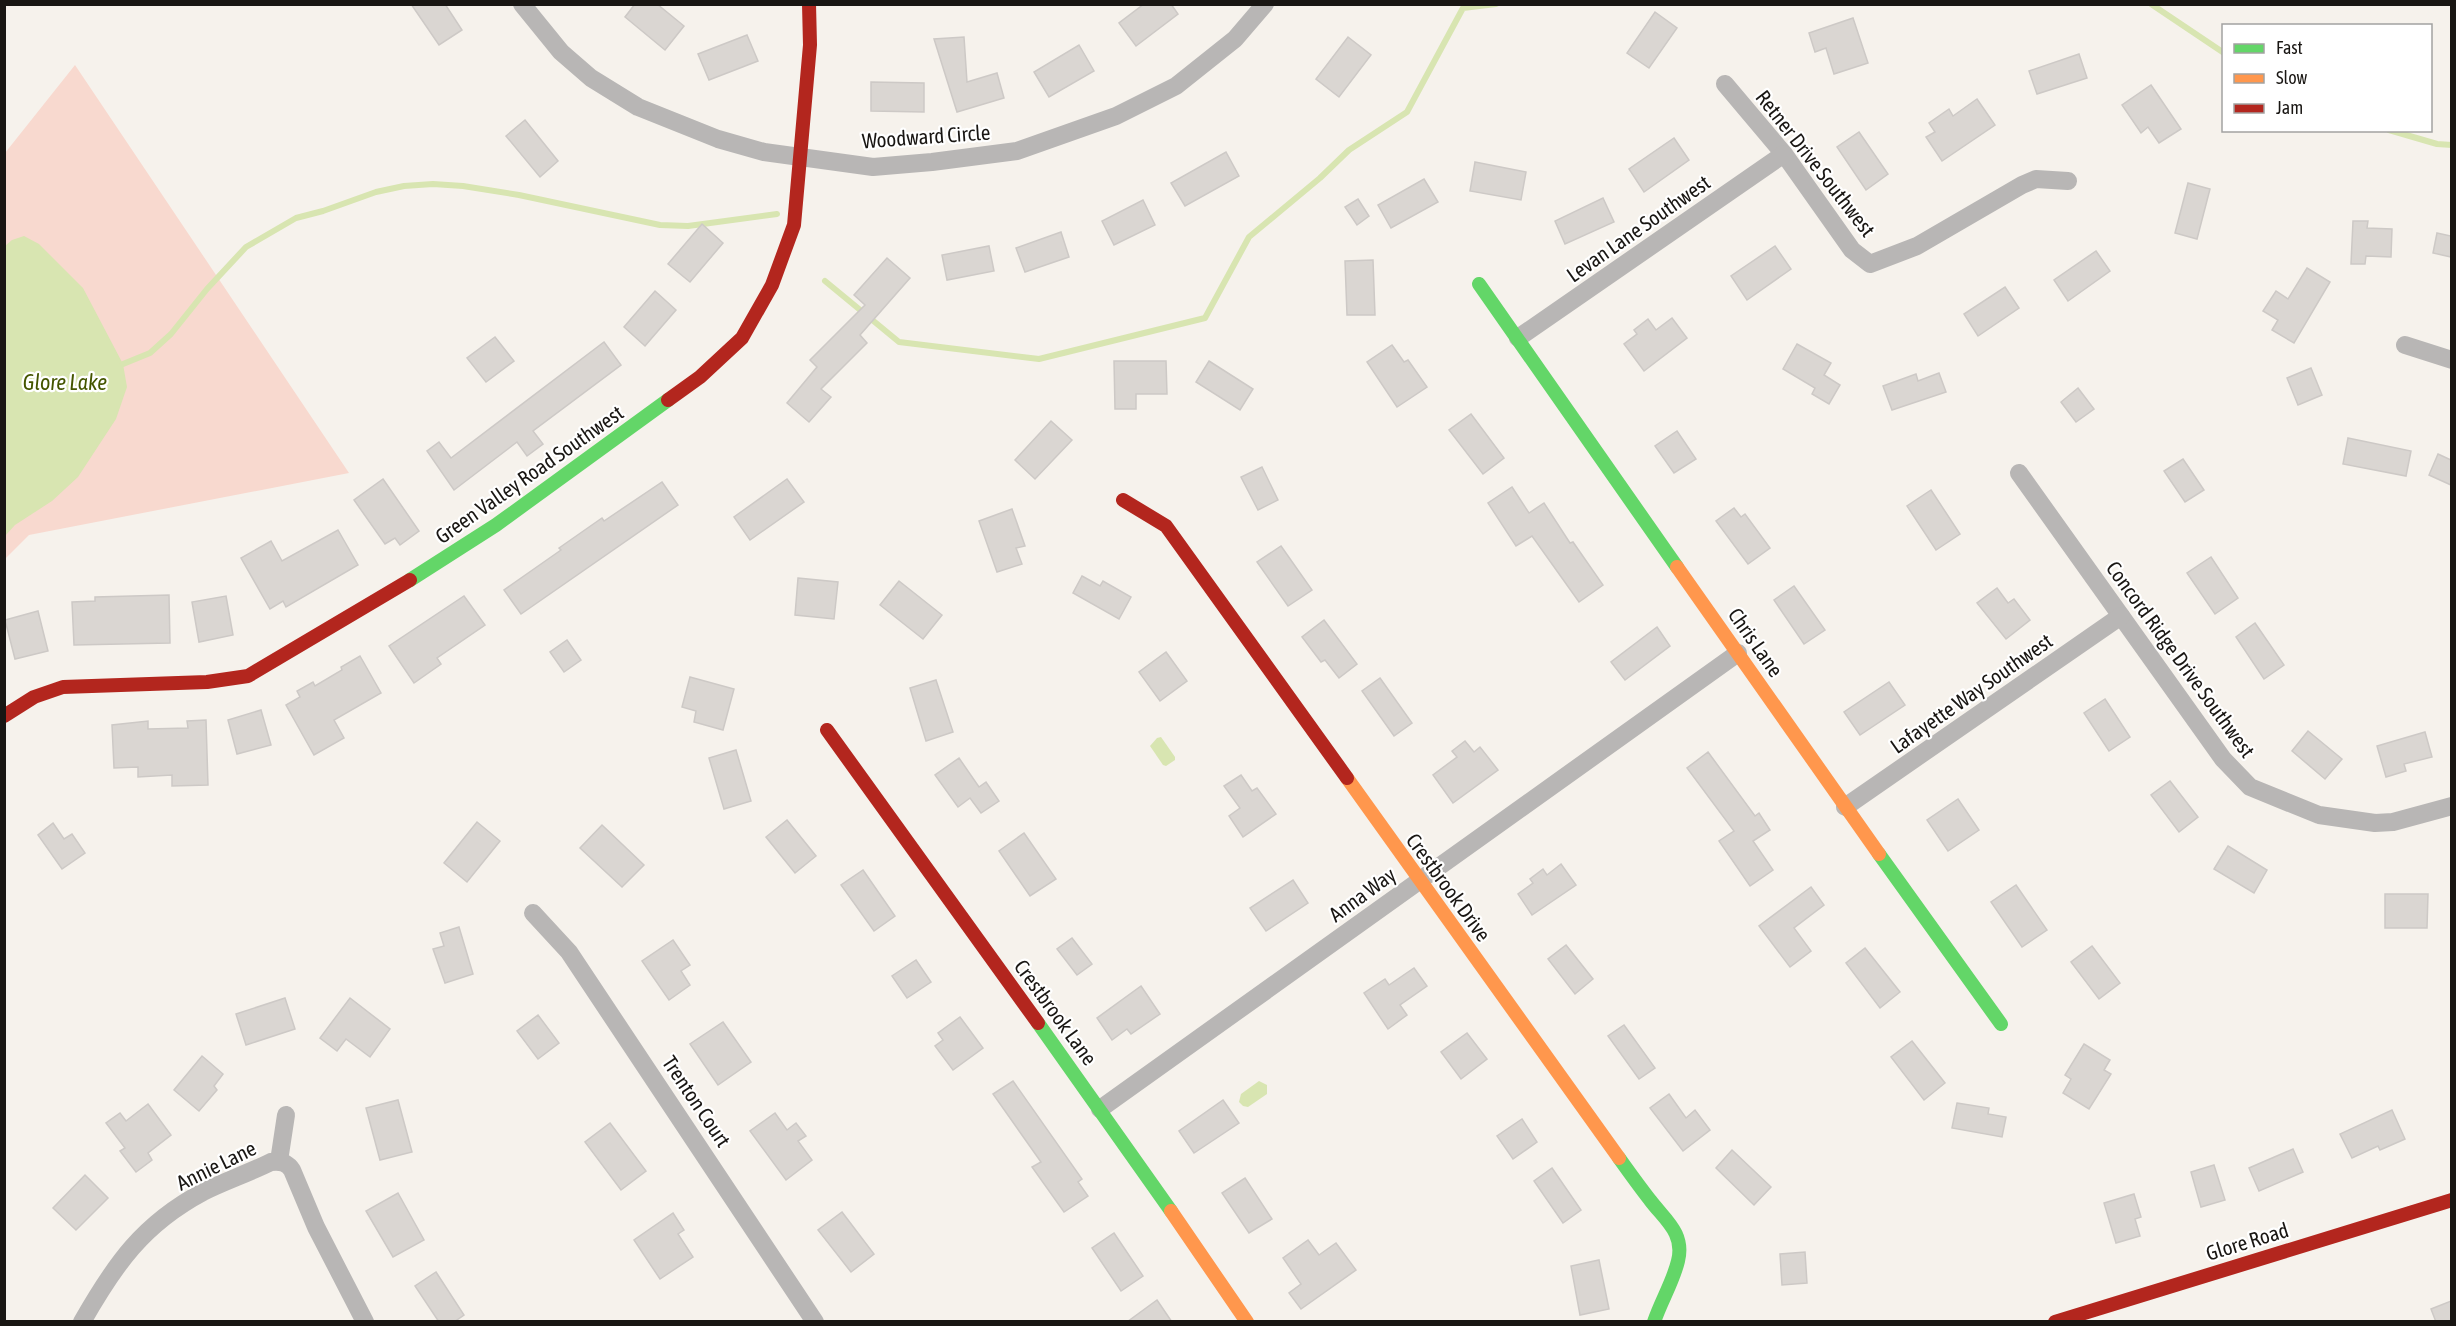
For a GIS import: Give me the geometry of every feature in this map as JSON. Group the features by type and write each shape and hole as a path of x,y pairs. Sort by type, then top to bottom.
{"street":[{"name":"Woodward Circle","path":"522,4 561,52 591,78 638,107 718,139 764,152 873,167 1017,151 1116,116 1176,86 1235,39 1264,4"},
{"name":"Green Valley Road Southwest","path":"4,716 34,696 63,687 207,682 248,676 380,600 524,506 700,377 742,338 772,285 794,225 810,45 809,4"},
{"name":"Retner Drive Southwest","path":"1725,84 1784,154 1852,250 1870,264 1917,246 2022,185 2036,180 2068,182"},
{"name":"Levan Lane Southwest","path":"1518,338 1784,154"},
{"name":"Chris Lane","path":"1479,284 1845,807 2001,1024"},
{"path":"2405,345 2451,360"},
{"name":"Concord Ridge Drive Southwest","path":"2019,473 2223,759 2250,787 2319,815 2375,824 2410,819 2451,806"},
{"name":"Crestbrook Drive","path":"1123,500 1166,526 1651,1202 1670,1223 1680,1241 1678,1260 1654,1322"},
{"name":"Lafayette Way Southwest","path":"1845,807 2121,616"},
{"name":"Anna Way","path":"1100,1109 1738,652"},
{"name":"Crestbrook Lane","path":"827,730 1100,1109 1247,1322"},
{"name":"Trenton Court","path":"532,913 569,952 815,1322"},
{"name":"Annie Lane","path":"279,1161 286,1115"},
{"name":"Annie Lane","path":"82,1322 108,1276 144,1234 201,1193 271,1162 279,1161 289,1165 292,1170 316,1227 365,1322"},
{"name":"Glore Road","path":"2055,1322 2451,1200"}],"shaded area":[{"path":"75,65 349,473 29,535 5,559 5,153"}],"water":[{"name":"Glore Lake","path":"24,236 39,244 83,288 123,364 127,387 116,419 78,477 52,501 15,525 5,536 5,246 12,240"},
{"path":"1161,737 1175,757 1175,760 1166,766 1150,746"},
{"path":"1259,1081 1267,1085 1267,1094 1248,1107 1243,1106 1239,1102 1241,1094"}],"building":[{"path":"411,4 445,4 462,30 439,45"},
{"path":"635,4 657,4 684,26 665,50 625,17"},
{"path":"1144,4 1171,4 1178,14 1136,46 1119,23"},
{"path":"1655,12 1677,28 1649,68 1627,53"},
{"path":"1853,18 1868,63 1834,74 1826,48 1815,52 1809,33"},
{"path":"747,35 758,61 709,80 698,54"},
{"path":"964,37 967,82 997,73 1004,98 957,112 934,39"},
{"path":"1348,37 1371,55 1339,97 1316,79"},
{"path":"1079,45 1094,71 1049,97 1034,72"},
{"path":"2079,54 2087,78 2037,94 2029,71"},
{"path":"871,82 924,83 924,112 871,111"},
{"path":"2151,85 2181,129 2159,143 2148,127 2141,133 2122,105"},
{"path":"1977,99 1995,125 1942,161 1926,137 1935,132 1929,123 1949,109 1953,116"},
{"path":"525,120 558,161 540,177 506,136"},
{"path":"1859,132 1888,174 1866,190 1837,147"},
{"path":"1674,138 1689,160 1644,192 1629,169"},
{"path":"1226,152 1239,176 1185,206 1171,183"},
{"path":"1475,162 1526,172 1521,200 1470,191"},
{"path":"1424,179 1438,202 1391,228 1378,205"},
{"path":"2188,183 2210,189 2197,239 2175,233"},
{"path":"1603,198 1614,222 1565,244 1555,221"},
{"path":"1358,199 1369,216 1357,225 1345,207"},
{"path":"1143,200 1155,225 1114,245 1102,221"},
{"path":"2353,221 2368,221 2367,228 2392,229 2391,257 2366,256 2365,264 2351,264"},
{"path":"702,224 723,243 690,282 668,264"},
{"path":"1061,232 1069,257 1025,272 1016,248"},
{"path":"2437,233 2451,236 2451,257 2433,253"},
{"path":"989,246 994,271 947,280 942,255"},
{"path":"1775,246 1791,269 1747,300 1731,276"},
{"path":"2096,251 2110,271 2068,301 2054,280"},
{"path":"887,258 910,278 860,335 867,343 821,389 831,397 809,422 787,403 817,367 810,360 865,305 854,295"},
{"path":"1373,260 1375,315 1347,315 1345,261"},
{"path":"2307,268 2330,282 2294,343 2272,330 2278,320 2263,311 2276,291 2288,299"},
{"path":"2005,287 2019,308 1978,336 1964,314"},
{"path":"655,291 676,310 645,346 624,327"},
{"path":"1672,318 1687,338 1644,371 1624,344 1637,334 1634,330 1648,319 1656,330"},
{"path":"495,337 514,361 486,382 467,358"},
{"path":"604,342 621,365 533,431 543,444 527,456 517,442 454,490 427,451 439,442 451,458"},
{"path":"1797,344 1831,363 1824,375 1840,385 1829,404 1812,394 1815,388 1783,369"},
{"path":"1392,345 1404,362 1408,360 1427,387 1397,407 1367,362"},
{"path":"1114,361 1166,361 1167,394 1136,394 1136,409 1115,409"},
{"path":"1209,361 1253,389 1240,410 1196,382"},
{"path":"2311,368 2322,395 2298,405 2287,378"},
{"path":"1939,373 1946,392 1892,410 1883,386 1916,374 1918,381"},
{"path":"2078,388 2094,409 2076,422 2061,402"},
{"path":"1471,414 1504,458 1483,474 1449,430"},
{"path":"1051,421 1072,440 1035,479 1015,460"},
{"path":"1677,431 1696,459 1674,473 1655,446"},
{"path":"2348,438 2411,451 2406,476 2343,464"},
{"path":"2438,454 2451,460 2451,485 2429,475"},
{"path":"2183,459 2204,490 2185,502 2164,471"},
{"path":"1262,467 1278,500 1258,510 1241,477"},
{"path":"383,479 419,531 400,545 395,538 385,544 354,500"},
{"path":"787,479 804,502 750,540 734,517"},
{"path":"662,482 678,505 521,614 504,590 602,518 604,521"},
{"path":"1512,487 1529,513 1544,503 1570,543 1573,542 1603,585 1579,602 1532,536 1516,546 1488,503"},
{"path":"1931,490 1960,534 1936,550 1907,506"},
{"path":"1734,508 1741,517 1745,514 1770,548 1748,564 1716,521"},
{"path":"1012,509 1025,546 1016,548 1022,564 997,572 979,521"},
{"path":"338,530 358,565 286,607 283,601 270,609 241,558 271,541 282,561"},
{"path":"1281,546 1312,590 1288,606 1257,562"},
{"path":"2211,557 2238,598 2215,614 2187,573"},
{"path":"1082,576 1100,586 1103,581 1131,597 1119,619 1073,593"},
{"path":"798,578 838,582 834,619 795,615"},
{"path":"899,581 942,615 923,639 880,605"},
{"path":"1794,586 1825,630 1804,644 1774,600"},
{"path":"1997,588 2008,603 2014,599 2030,620 2006,639 1977,603"},
{"path":"169,595 170,643 74,645 72,602 95,601 95,597"},
{"path":"226,596 233,635 199,642 192,602"},
{"path":"464,596 485,625 437,658 441,664 414,683 389,646"},
{"path":"38,611 48,651 15,659 5,620"},
{"path":"1324,620 1357,664 1339,678 1325,660 1321,662 1302,637"},
{"path":"2255,623 2284,665 2264,679 2236,637"},
{"path":"1657,627 1670,646 1625,680 1611,662"},
{"path":"567,640 581,660 564,672 550,652"},
{"path":"1166,652 1187,681 1160,701 1139,672"},
{"path":"360,656 381,693 334,720 344,738 314,755 286,705 300,697 297,691 313,682 315,686"},
{"path":"690,677 734,689 723,730 694,722 696,711 682,707"},
{"path":"1380,678 1412,723 1394,736 1362,691"},
{"path":"936,680 953,732 926,741 910,688"},
{"path":"1889,682 1905,705 1860,735 1844,712"},
{"path":"2105,699 2130,737 2109,751 2084,713"},
{"path":"261,710 271,745 237,754 228,720"},
{"path":"206,720 208,785 172,786 172,775 138,777 138,767 114,768 112,725 148,721 148,729 188,728 187,721"},
{"path":"2308,731 2342,759 2325,779 2292,751"},
{"path":"2425,732 2432,757 2404,764 2406,771 2386,777 2377,746"},
{"path":"1465,741 1474,752 1480,747 1498,770 1453,803 1433,775 1457,757 1452,751"},
{"path":"736,750 751,801 724,809 709,758"},
{"path":"1708,752 1755,816 1759,813 1770,830 1753,841 1773,870 1750,886 1719,841 1734,831 1687,768"},
{"path":"959,758 979,787 986,782 999,801 981,813 970,798 958,807 935,775"},
{"path":"1241,775 1252,791 1257,788 1276,814 1243,837 1229,816 1240,808 1224,786"},
{"path":"2170,781 2198,817 2179,832 2151,795"},
{"path":"1958,799 1979,830 1948,851 1927,820"},
{"path":"787,820 816,856 795,873 766,837"},
{"path":"477,822 500,841 467,882 444,863"},
{"path":"53,823 64,839 72,834 85,853 62,869 38,835"},
{"path":"602,825 644,865 622,887 580,848"},
{"path":"1024,833 1056,879 1030,896 999,851"},
{"path":"2228,846 2267,870 2254,893 2214,869"},
{"path":"1561,864 1576,885 1532,915 1518,894 1533,883 1530,879 1543,869 1547,875"},
{"path":"863,870 895,916 874,931 841,885"},
{"path":"1293,880 1308,903 1266,931 1250,908"},
{"path":"2016,885 2047,930 2022,947 1991,902"},
{"path":"1811,887 1824,905 1794,928 1811,951 1790,967 1759,926"},
{"path":"2385,894 2428,894 2427,928 2385,928"},
{"path":"459,927 473,974 445,983 433,949 444,946 440,933"},
{"path":"1072,938 1092,964 1077,975 1057,949"},
{"path":"673,940 690,965 681,971 690,985 669,1000 642,961"},
{"path":"1566,945 1593,979 1575,994 1548,959"},
{"path":"2092,946 2120,983 2099,999 2071,962"},
{"path":"1865,948 1900,992 1880,1008 1846,963"},
{"path":"916,960 931,982 907,998 892,976"},
{"path":"1414,968 1427,986 1400,1005 1407,1015 1388,1029 1364,993 1385,979 1389,985"},
{"path":"1141,986 1160,1014 1131,1034 1127,1029 1112,1040 1097,1018"},
{"path":"285,998 295,1029 246,1045 236,1014"},
{"path":"350,998 390,1029 370,1057 346,1039 337,1051 320,1038"},
{"path":"538,1015 559,1043 538,1059 517,1031"},
{"path":"960,1017 983,1048 953,1070 935,1046 943,1040 938,1033"},
{"path":"723,1022 751,1062 718,1085 690,1044"},
{"path":"1624,1025 1655,1068 1639,1079 1608,1036"},
{"path":"1467,1033 1487,1059 1461,1079 1441,1052"},
{"path":"1912,1041 1945,1083 1924,1100 1891,1057"},
{"path":"2084,1044 2110,1060 2104,1070 2111,1074 2089,1109 2063,1093 2071,1079 2065,1075"},
{"path":"202,1056 223,1074 214,1086 217,1090 199,1111 174,1090"},
{"path":"1013,1081 1082,1179 1078,1182 1088,1196 1064,1212 1032,1167 1041,1162 993,1094"},
{"path":"1669,1094 1686,1118 1695,1110 1710,1130 1683,1151 1650,1108"},
{"path":"398,1100 412,1152 380,1160 366,1108"},
{"path":"1223,1100 1239,1123 1194,1153 1179,1131"},
{"path":"1957,1103 1989,1108 1988,1114 2006,1117 2002,1137 1952,1128"},
{"path":"148,1104 171,1135 148,1153 152,1160 136,1172 120,1151 125,1148 106,1123 120,1113 126,1121"},
{"path":"2392,1110 2405,1139 2380,1150 2378,1146 2352,1158 2340,1134"},
{"path":"775,1113 787,1130 796,1123 806,1136 798,1141 812,1160 786,1180 750,1131"},
{"path":"1522,1119 1537,1142 1513,1159 1497,1136"},
{"path":"610,1123 646,1171 621,1190 585,1142"},
{"path":"2293,1149 2303,1172 2259,1191 2249,1168"},
{"path":"1732,1150 1771,1187 1754,1205 1716,1168"},
{"path":"2214,1165 2225,1200 2201,1207 2191,1172"},
{"path":"1552,1168 1581,1210 1563,1223 1534,1181"},
{"path":"85,1175 108,1198 76,1230 53,1208"},
{"path":"1245,1178 1272,1219 1249,1233 1222,1193"},
{"path":"398,1193 424,1240 393,1257 366,1211"},
{"path":"2134,1194 2141,1217 2135,1219 2140,1236 2116,1243 2104,1203"},
{"path":"842,1212 874,1254 851,1272 818,1230"},
{"path":"673,1213 684,1230 678,1234 693,1257 660,1279 634,1240"},
{"path":"1114,1233 1143,1276 1121,1291 1092,1248"},
{"path":"1308,1240 1319,1255 1336,1243 1356,1270 1301,1309 1289,1293 1301,1284 1283,1258"},
{"path":"1805,1252 1807,1283 1782,1285 1780,1254"},
{"path":"1599,1260 1609,1309 1580,1315 1571,1266"},
{"path":"436,1272 464,1315 454,1322 439,1322 415,1286"},
{"path":"1157,1300 1172,1322 1127,1322"},
{"path":"2451,1301 2451,1322 2436,1322 2431,1309"}],"waterway":[{"path":"825,281 899,342 1039,359 1205,318 1249,237 1320,178 1349,150 1407,112 1463,8 1496,4"},
{"path":"2151,4 2222,52"},
{"path":"2396,132 2437,144 2452,145"},
{"path":"123,364 150,353 171,334 207,289 246,247 296,218 376,192 404,186 433,184 463,186 519,195 660,225 688,226 777,214"}],"traffic: fast":[{"path":"1479,284 1677,567"},
{"path":"410,580 496,525 668,400"},
{"path":"1879,854 2001,1024"},
{"path":"1038,1023 1171,1211"},
{"path":"1619,1158 1672,1228 1679,1242 1676,1269 1654,1322"}],"traffic: slow":[{"path":"1677,567 1879,854"},
{"path":"1347,778 1619,1158"},
{"path":"1171,1211 1247,1322"}],"traffic: jam":[{"path":"668,400 700,377 742,338 772,285 794,225 810,45 809,4"},
{"path":"1123,500 1166,526 1347,778"},
{"path":"4,716 34,697 63,687 207,682 248,676 410,580"},
{"path":"827,730 1038,1023"},
{"path":"2055,1322 2452,1200"}]}
